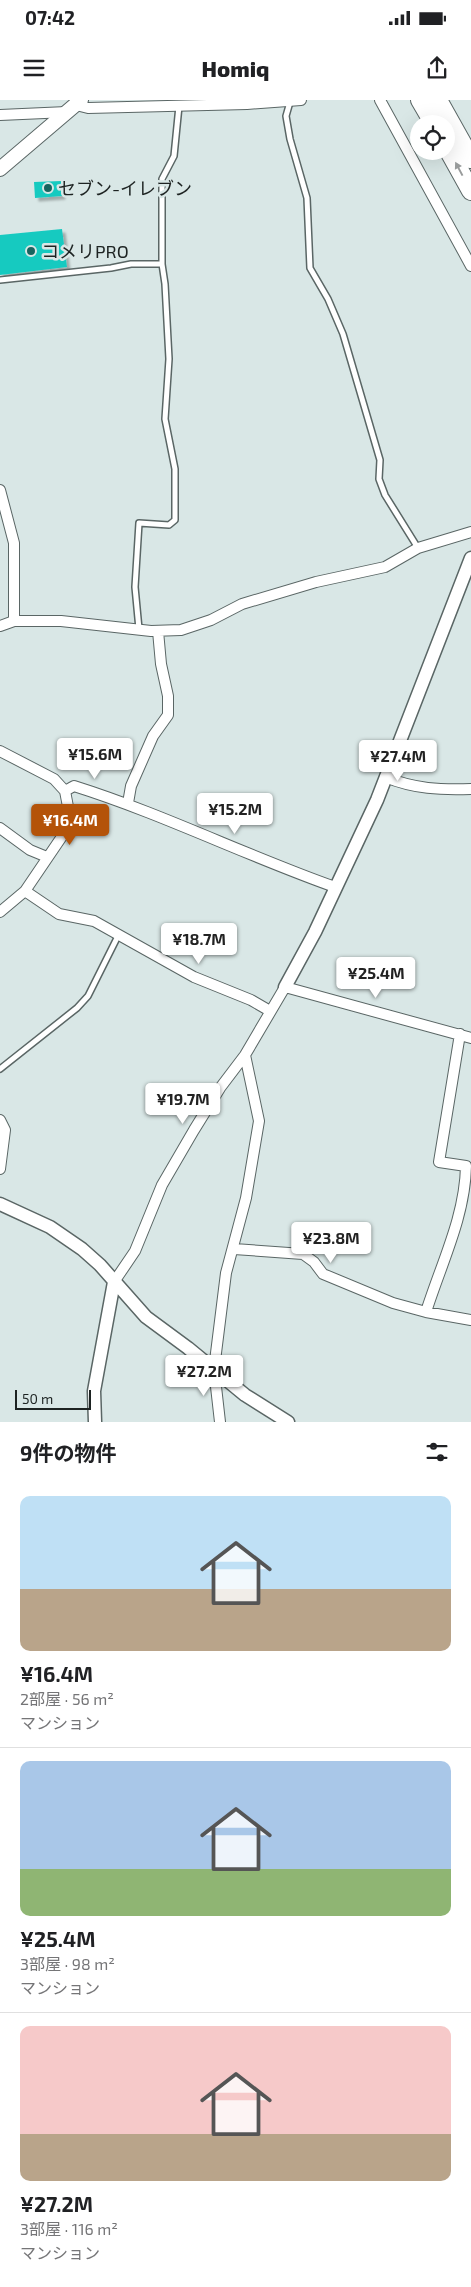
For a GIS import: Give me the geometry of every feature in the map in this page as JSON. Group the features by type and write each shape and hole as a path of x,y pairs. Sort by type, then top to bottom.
{"highway":[{"path":"420,100 429,115"},
{"path":"438,100 471,159"},
{"path":"454,160 471,192"}],"main road":[{"path":"0,169 74,106"}],"street":[{"path":"0,115 74,106 88,108 179,106 301,100"},
{"path":"380,100 471,266"},
{"path":"0,490 14,543 14,621"},
{"path":"0,626 14,621 61,621 158,631 180,630 211,620 242,604 316,582 385,567 418,548 471,532"},
{"path":"94,1422 94,1392 114,1282 135,1251 162,1185 220,1088 245,1056 315,932 334,887 377,800 471,558"},
{"path":"128,803 131,786 153,736 168,715 168,696 161,664 158,631"},
{"path":"0,751 54,779 65,791 69,812 65,832 25,891 0,912"},
{"path":"385,777 432,790 471,789"},
{"path":"65,791 74,786 128,803 290,871 334,887"},
{"path":"0,828 30,850 48,857"},
{"path":"25,891 59,914 94,921 194,977 250,1000 270,1011"},
{"path":"285,987 471,1038"},
{"path":"426,1312 455,1232 465,1184 466,1166 439,1162 460,1034"},
{"path":"220,1422 214,1369 226,1273 234,1249 246,1198 259,1121 245,1056"},
{"path":"0,1120 5,1130 0,1169"},
{"path":"0,1204 34,1218 64,1236 100,1265 146,1317 246,1394 288,1422"},
{"path":"234,1249 303,1254 314,1262 323,1274 394,1303 426,1312 471,1320"}],"lane":[{"path":"290,102 286,116 290,139 306,198 310,268 328,298 343,334 380,460 379,479 385,495 418,548"},
{"path":"139,629 135,587 139,523 169,525 175,520 175,469 165,419 169,359 165,284 162,264 162,180 174,156 179,106"},
{"path":"0,280 112,268 131,264 162,264"},
{"path":"0,1069 77,1008 88,996 118,936"}],"building":[{"path":"61,181 62,196 35,198 34,182"},
{"path":"62,229 67,267 0,275 0,235"}],"place":[{"name":"セブン-イレブン","path":"48,188"},
{"name":"コメリPRO","path":"31,251"}]}
